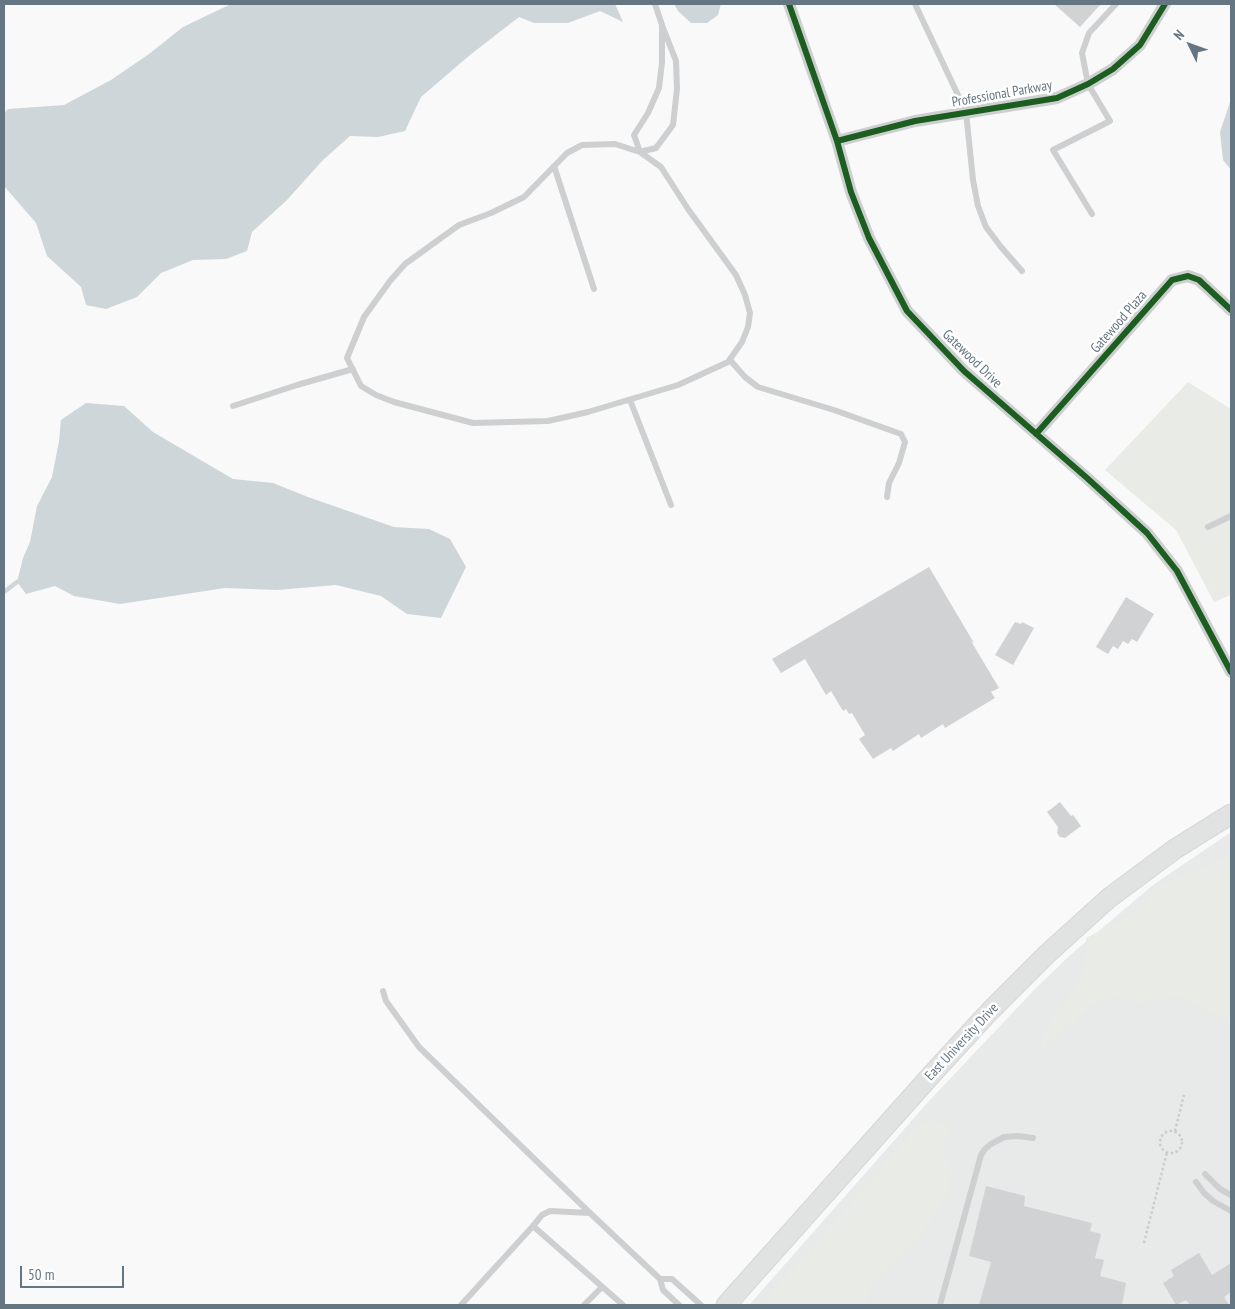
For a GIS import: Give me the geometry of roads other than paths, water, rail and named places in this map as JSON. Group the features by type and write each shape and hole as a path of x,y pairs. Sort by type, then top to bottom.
{"main road":[{"name":"East University Drive","path":"726,1305 933,1073 1047,954 1109,898 1175,849 1231,814"}],"street":[{"name":"Gatewood Drive","path":"789,4 837,141 851,192 869,238 907,311 964,371 1147,533 1177,571 1231,672"},
{"name":"Professional Parkway","path":"837,141 915,121 1057,98 1088,84 1113,69 1140,44 1165,4"},
{"name":"Gatewood Plaza","path":"1036,434 1172,280 1188,276 1199,280 1231,310"}],"lane":[{"path":"640,152 656,148 673,125 677,89 676,61 655,4"},
{"path":"915,4 966,112 973,180 978,206 986,227 1022,271"},
{"path":"1092,214 1053,150 1110,122 1088,84 1082,53 1088,33 1116,4"},
{"path":"640,152 634,135 648,113 659,88 662,62 662,25"},
{"path":"615,144 640,152 661,167 688,209 736,275 745,295 750,313 748,327 742,342 730,360 678,385 588,412 548,421 473,423 394,402 376,395 361,386 347,358 364,317 390,281 405,264 459,225 491,213 524,197 554,166 567,153 582,145 615,144"},
{"path":"554,166 594,289"},
{"path":"730,360 745,377 758,387 834,410 901,434 905,442 899,462 889,483 886,497"},
{"path":"233,406 353,369"},
{"path":"630,400 671,505"},
{"path":"1208,527 1231,516"},
{"path":"383,991 386,1001 419,1047 660,1279 663,1290 679,1305"},
{"path":"940,1305 982,1155 991,1144 1004,1137 1033,1138"},
{"path":"1205,1174 1220,1189 1231,1195"},
{"path":"1196,1182 1213,1201 1231,1212"},
{"path":"461,1305 542,1215 550,1212 590,1213"},
{"path":"533,1226 623,1305"},
{"path":"660,1279 672,1279 701,1305"},
{"path":"584,1305 602,1287"}],"waterway":[{"path":"4,592 17,582"}]}
